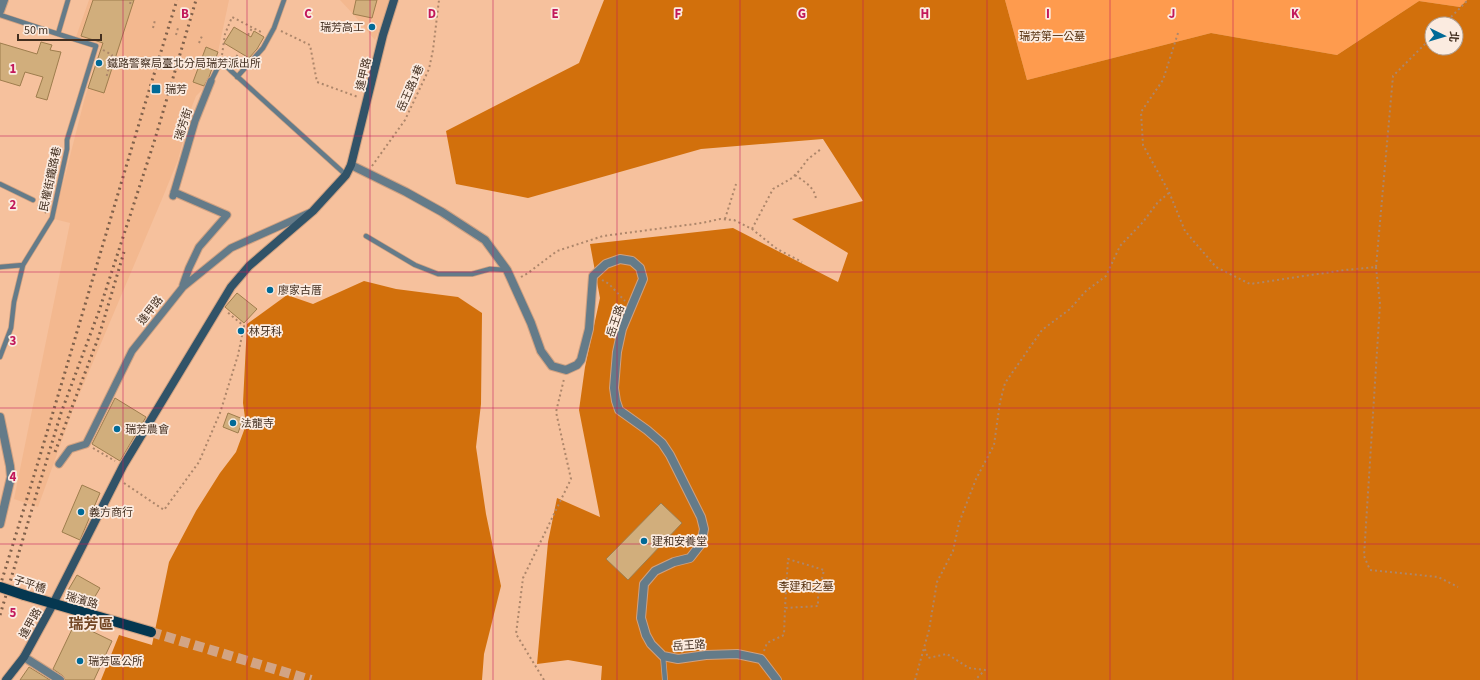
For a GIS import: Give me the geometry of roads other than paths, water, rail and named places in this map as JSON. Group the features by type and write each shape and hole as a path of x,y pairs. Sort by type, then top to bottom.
{"main road":[{"name":"逢甲路","path":"6,680 24,657 53,604 116,478 230,287 249,266 313,211 346,175 351,165 383,35 394,0"},
{"name":"子平橋","path":"0,587 53,604"},
{"name":"瑞濱路","path":"53,604 151,632"}],"street":[{"path":"0,11 4,0"},
{"name":"瑞芳街","path":"182,286 200,247 227,215 173,194 195,121 211,81"},
{"path":"351,165 368,172 412,195 469,228 485,240 507,270"},
{"name":"逢甲路","path":"59,464 70,449 86,444 132,351 182,286 231,248 313,211"},
{"name":"岳王路","path":"507,270 531,323 541,351 552,366 566,370 577,365 581,360 589,329 593,276 606,264 620,259 632,261 640,268 643,279 622,329 617,352 614,388 616,401 619,410 662,443 670,455 701,516 704,529 701,544 690,558 674,562 655,571 644,584 641,618 646,635 651,644 663,656 678,659 706,654 737,654 761,659 777,680"},
{"path":"0,418 11,477 0,524"},
{"path":"24,657 60,680"}],"lane":[{"path":"0,15 58,34 68,0"},
{"path":"284,0 274,28 263,48 237,77 346,175"},
{"name":"民權街鐵路巷","path":"0,357 11,328 14,302 22,265 52,218 68,140 96,46 58,34"},
{"name":"瑞芳街","path":"211,81 221,61 237,77"},
{"path":"0,184 33,200"},
{"path":"366,236 415,265 438,274 472,274 490,269 507,270"},
{"path":"0,267 22,265"},
{"path":"663,656 665,680"}],"tunnel":[{"path":"151,632 311,680"}],"railway":[{"path":"0,586 177,0"},
{"path":"0,615 61,413 99,311 155,139 196,0"},
{"path":"55,452 99,336 124,252"}],"place":[{"name":"瑞芳高工","path":"372,27"},
{"name":"鐵路警察局臺北分局瑞芳派出所","path":"99,63"},
{"name":"瑞芳","path":"156,89"},
{"name":"廖家古厝","path":"270,290"},
{"name":"林牙科","path":"241,331"},
{"name":"法龍寺","path":"233,423"},
{"name":"瑞芳農會","path":"117,429"},
{"name":"義方商行","path":"81,512"},
{"name":"建和安養堂","path":"644,541"},
{"name":"瑞芳區公所","path":"80,661"}],"district":[{"name":"瑞芳區","path":"91,624"}],"park label":[{"name":"瑞芳第一公墓","path":"1052,36"},
{"name":"李建和之墓","path":"806,586"}]}
